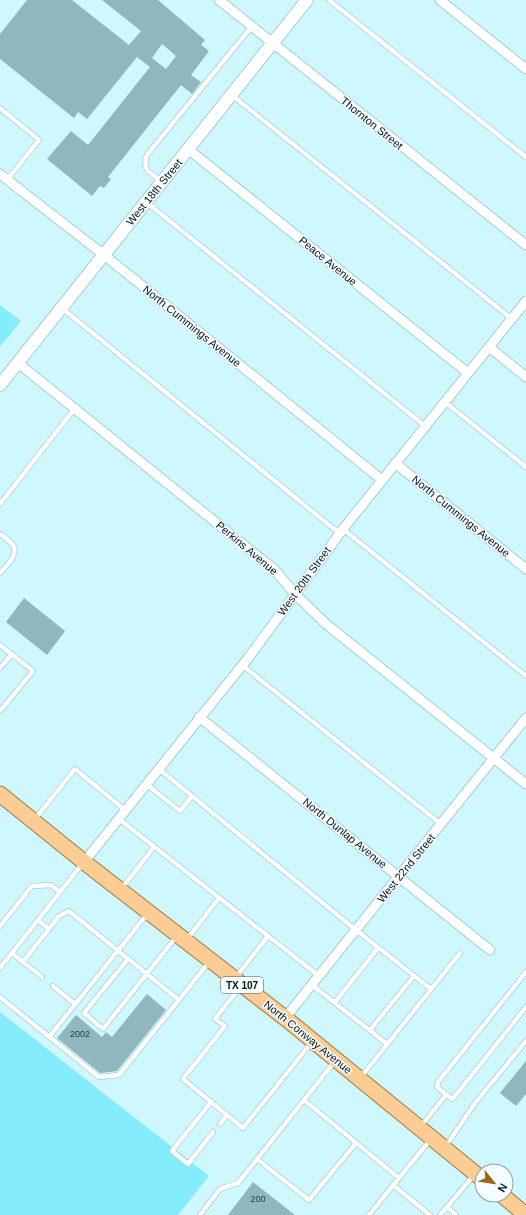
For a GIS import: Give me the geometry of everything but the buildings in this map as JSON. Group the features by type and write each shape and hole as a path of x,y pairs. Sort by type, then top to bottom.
{"main road":[{"name":"North Conway Avenue","path":"0,794 84,862 285,1018 474,1172"},
{"path":"512,1203 526,1215"}],"street":[{"name":"Thornton Street","path":"219,0 526,245"},
{"name":"West 18th Street","path":"0,385 307,0"},
{"path":"440,0 526,69"},
{"name":"Peace Avenue","path":"188,149 468,373"},
{"name":"North Cummings Avenue","path":"4,177 104,255 382,480"},
{"name":"West 20th Street","path":"84,862 242,664 341,531 526,301"},
{"path":"489,347 526,377"},
{"name":"Perkins Avenue","path":"18,363 273,568 295,594 326,624 526,784"},
{"name":"North Cummings Avenue","path":"395,463 526,569"},
{"name":"North Dunlap Avenue","path":"199,717 490,950"},
{"name":"West 22nd Street","path":"285,1018 526,718"}],"lane":[{"path":"329,0 526,157"},
{"path":"162,182 146,169 144,162 147,155 252,26"},
{"path":"231,95 512,319"},
{"path":"0,108 39,140 4,177"},
{"path":"146,202 426,426"},
{"path":"61,308 526,676"},
{"path":"445,402 526,466"},
{"path":"0,504 74,408"},
{"path":"0,534 12,544 14,551 12,558 0,573"},
{"path":"0,645 33,671 0,711"},
{"path":"0,668 12,654"},
{"path":"242,664 441,824"},
{"path":"158,769 431,990"},
{"path":"33,821 75,770 125,810"},
{"path":"146,784 180,811 192,796"},
{"path":"119,819 319,976"},
{"path":"120,890 154,846"},
{"path":"0,968 84,862"},
{"path":"0,926 32,886 52,885 60,892"},
{"path":"128,959 84,1014 103,1029 147,974 219,898"},
{"path":"22,962 59,916 69,912 179,1000"},
{"path":"49,1037 149,912"},
{"path":"38,920 49,929"},
{"path":"268,936 215,1018 225,1026 183,1079 243,1128 313,1041"},
{"path":"335,1002 378,948"},
{"path":"12,953 42,977"},
{"path":"360,1079 460,953"},
{"path":"0,997 99,1077 119,1075 211,960"},
{"path":"526,972 438,1082 437,1087 452,1099 526,1007"},
{"path":"370,1030 414,976"},
{"path":"312,985 387,1044"},
{"path":"52,986 75,1004"},
{"path":"444,1148 475,1104 526,1041"},
{"path":"200,1215 220,1188 238,1183 336,1060"},
{"path":"420,1128 446,1094"},
{"path":"304,1100 399,1178"},
{"path":"211,1102 172,1151 188,1164 213,1132"},
{"path":"220,1124 227,1115"},
{"path":"369,1215 432,1138"},
{"path":"257,1159 309,1200 356,1143"},
{"path":"440,1215 474,1181"},
{"path":"393,1185 430,1215"},
{"path":"447,1207 456,1215"}],"shaded area":[{"path":"0,305 21,321 0,347"},
{"path":"0,1012 209,1176 178,1215 0,1215"}]}
